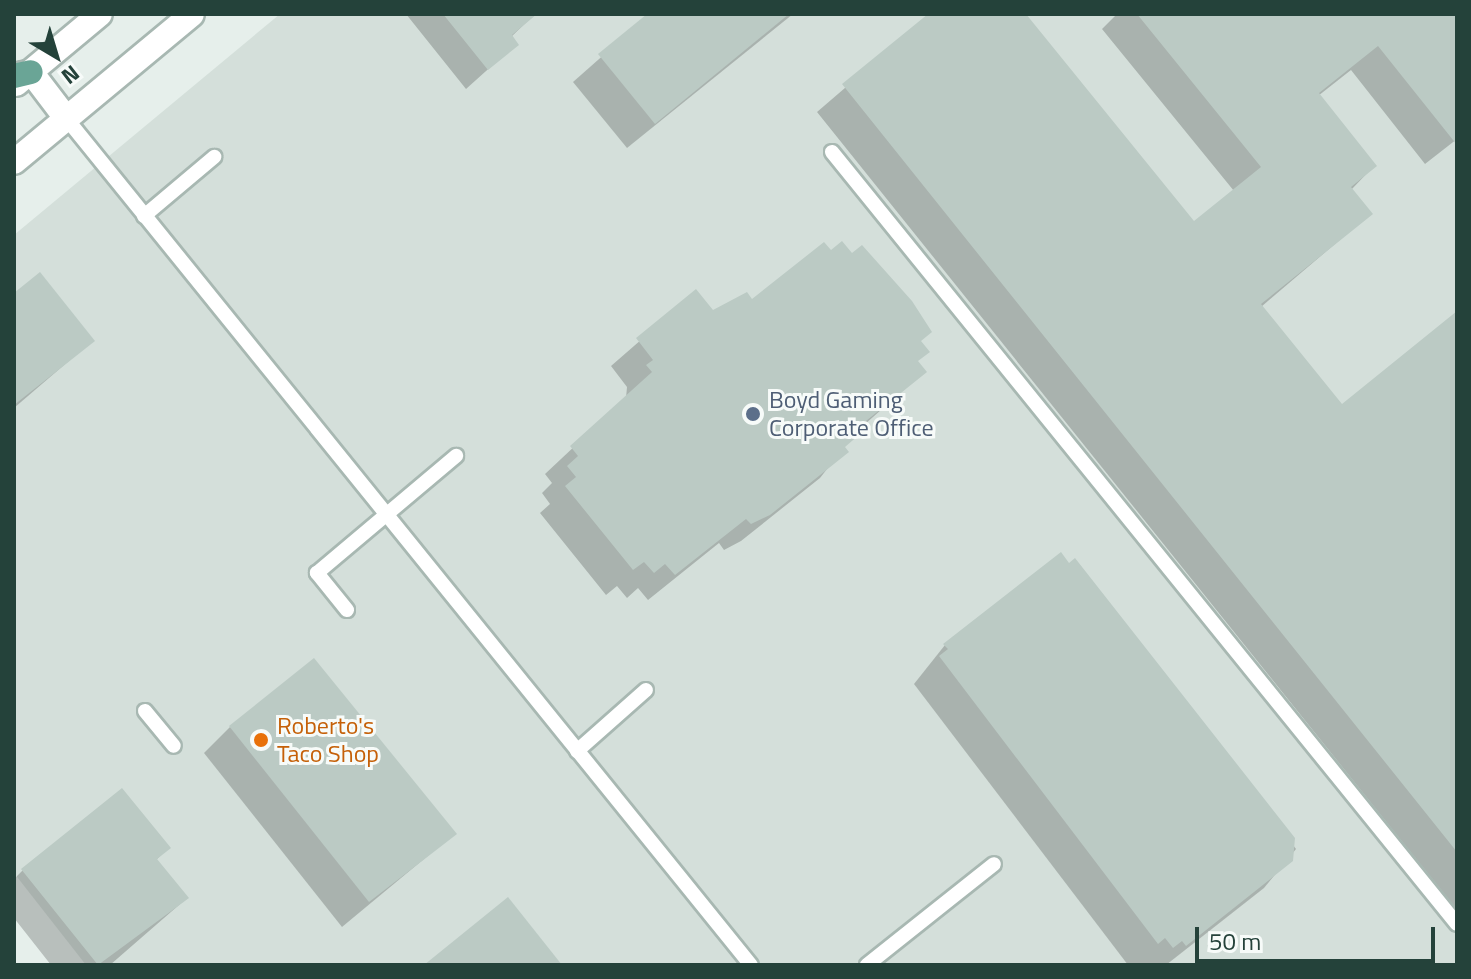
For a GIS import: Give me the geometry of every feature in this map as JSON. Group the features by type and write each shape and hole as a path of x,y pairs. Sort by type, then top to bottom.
{"main road":[{"path":"66,118 20,78 100,14"},
{"path":"14,162 192,14"}],"lane":[{"path":"66,118 751,965"},
{"path":"832,152 1457,924"},
{"path":"144,216 214,157"},
{"path":"347,610 317,573 456,456"},
{"path":"577,751 646,690"},
{"path":"145,711 174,746"},
{"path":"867,965 994,864"}],"shaded area":[{"path":"280,14 1457,14 1457,965 86,965 14,873 14,235"}],"building":[{"path":"443,14 537,14 512,35 519,45 488,70"},
{"path":"647,14 789,14 655,124 598,54"},
{"path":"928,14 1026,14 1194,221 1261,167 1137,14 1457,14 1457,145 1378,46 1319,93 1377,166 1351,187 1373,214 1261,304 1342,404 1457,311 1457,852 842,84"},
{"path":"842,241 852,253 862,245 912,301 932,332 921,341 930,352 918,361 927,372 856,429 860,434 845,447 849,452 770,515 751,524 746,519 675,575 665,564 654,573 644,562 633,570 565,486 576,477 567,466 578,456 570,446 652,372 646,365 653,360 636,338 696,289 713,310 747,292 752,299 824,242 831,250"},
{"path":"40,272 95,341 14,405 14,293"},
{"path":"1061,552 1069,563 1075,558 1295,838 1293,861 1186,946 1182,941 1173,948 1165,938 1158,944 939,656 948,649 943,644"},
{"path":"314,658 457,834 369,902 229,726"},
{"path":"122,788 171,848 157,859 189,898 98,965 21,869"},
{"path":"508,897 562,965 424,965"}],"place":[{"name":"Boyd Gaming Corporate Office","path":"753,414"},
{"name":"Roberto's Taco Shop","path":"261,740"}]}
